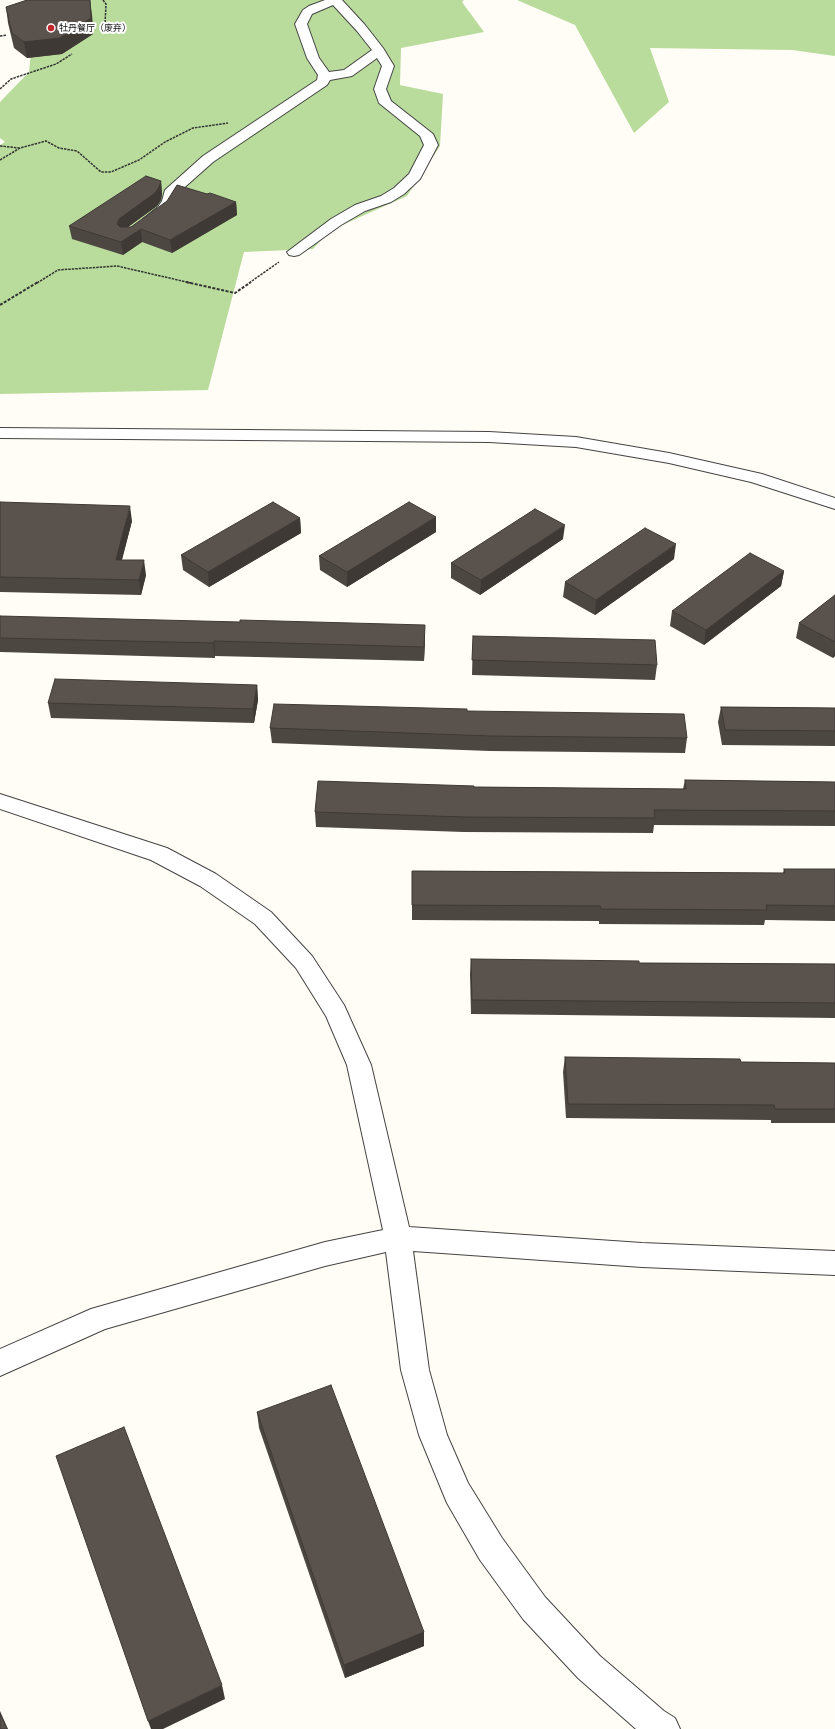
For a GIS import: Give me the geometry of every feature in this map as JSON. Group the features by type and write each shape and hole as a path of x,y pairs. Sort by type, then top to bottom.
{"street":[{"path":"139,227 163,210 169,201 170,194 208,159 324,82 324,77 313,58 301,24 307,12 313,8 335,0 361,28 379,51 388,66 380,89 385,103 426,134 430,145 415,176 399,190 386,199 360,208 336,222 294,252"},
{"path":"324,77 348,73 379,51"},
{"path":"0,433 489,437 576,442 669,458 756,478 835,504"},
{"path":"0,802 159,854 208,880 263,918 304,962 336,1012 359,1065 398,1238 415,1370 434,1435 457,1493 491,1549 534,1608 589,1667 653,1722 664,1729"},
{"path":"0,1363 101,1318 325,1254 398,1238 642,1254 835,1263"}],"path":[{"path":"103,0 106,4 105,24"},
{"path":"0,36 7,35"},
{"path":"0,89 10,79 56,64 72,54 65,53"},
{"path":"0,160 20,148 46,141 59,148 77,151 101,172 111,172 139,160 165,142 193,128 213,124 236,123 256,127"},
{"path":"0,146 20,148"},
{"path":"0,305 58,270 117,266 235,293 294,252"}],"green space":[{"path":"40,0 464,0 462,2 484,32 401,48 400,85 443,94 440,146 407,196 331,230 313,249 244,252 208,390 0,394 0,145 5,142 0,138 0,102 29,72 36,4"},
{"path":"517,0 835,0 835,56 792,50 650,48 669,102 634,133 575,25"}],"building":[{"path":"27,0 90,0 91,18 60,38 24,42 12,33 6,7"},
{"path":"146,176 161,181 159,187 155,193 119,219 117,224 120,227 131,227 167,201 177,185 207,194 210,193 236,202 170,240 141,229 121,242 69,226"},
{"path":"0,502 130,506 116,560 144,560 139,580 0,577"},
{"path":"273,502 300,518 208,572 181,555"},
{"path":"409,502 436,517 347,572 319,556"},
{"path":"535,509 565,525 481,580 451,563"},
{"path":"645,528 676,544 596,600 565,582"},
{"path":"750,553 784,571 706,630 672,611"},
{"path":"835,595 835,642 799,623"},
{"path":"0,616 425,625 424,647 214,641 213,643 0,638"},
{"path":"473,636 655,640 657,665 472,660"},
{"path":"55,679 257,685 253,709 48,703"},
{"path":"274,704 467,709 467,711 684,714 687,738 491,736 270,728"},
{"path":"721,707 835,708 835,731 725,730"},
{"path":"685,780 835,782 835,811 654,810 655,818 464,817 315,812 318,781 474,787 686,789"},
{"path":"784,869 835,869 835,906 766,905 767,910 601,909 600,906 412,905 412,871 785,873"},
{"path":"471,959 639,961 639,963 835,964 835,1003 472,1000"},
{"path":"565,1057 740,1059 741,1062 835,1063 835,1109 775,1109 774,1105 568,1104"},
{"path":"331,1385 424,1632 344,1665 257,1412"},
{"path":"124,1427 222,1685 148,1721 56,1456"},
{"path":"0,1714 7,1729 0,1729"}],"place":[{"name":"牡丹餐厅（废弃）","path":"51,28"}]}
